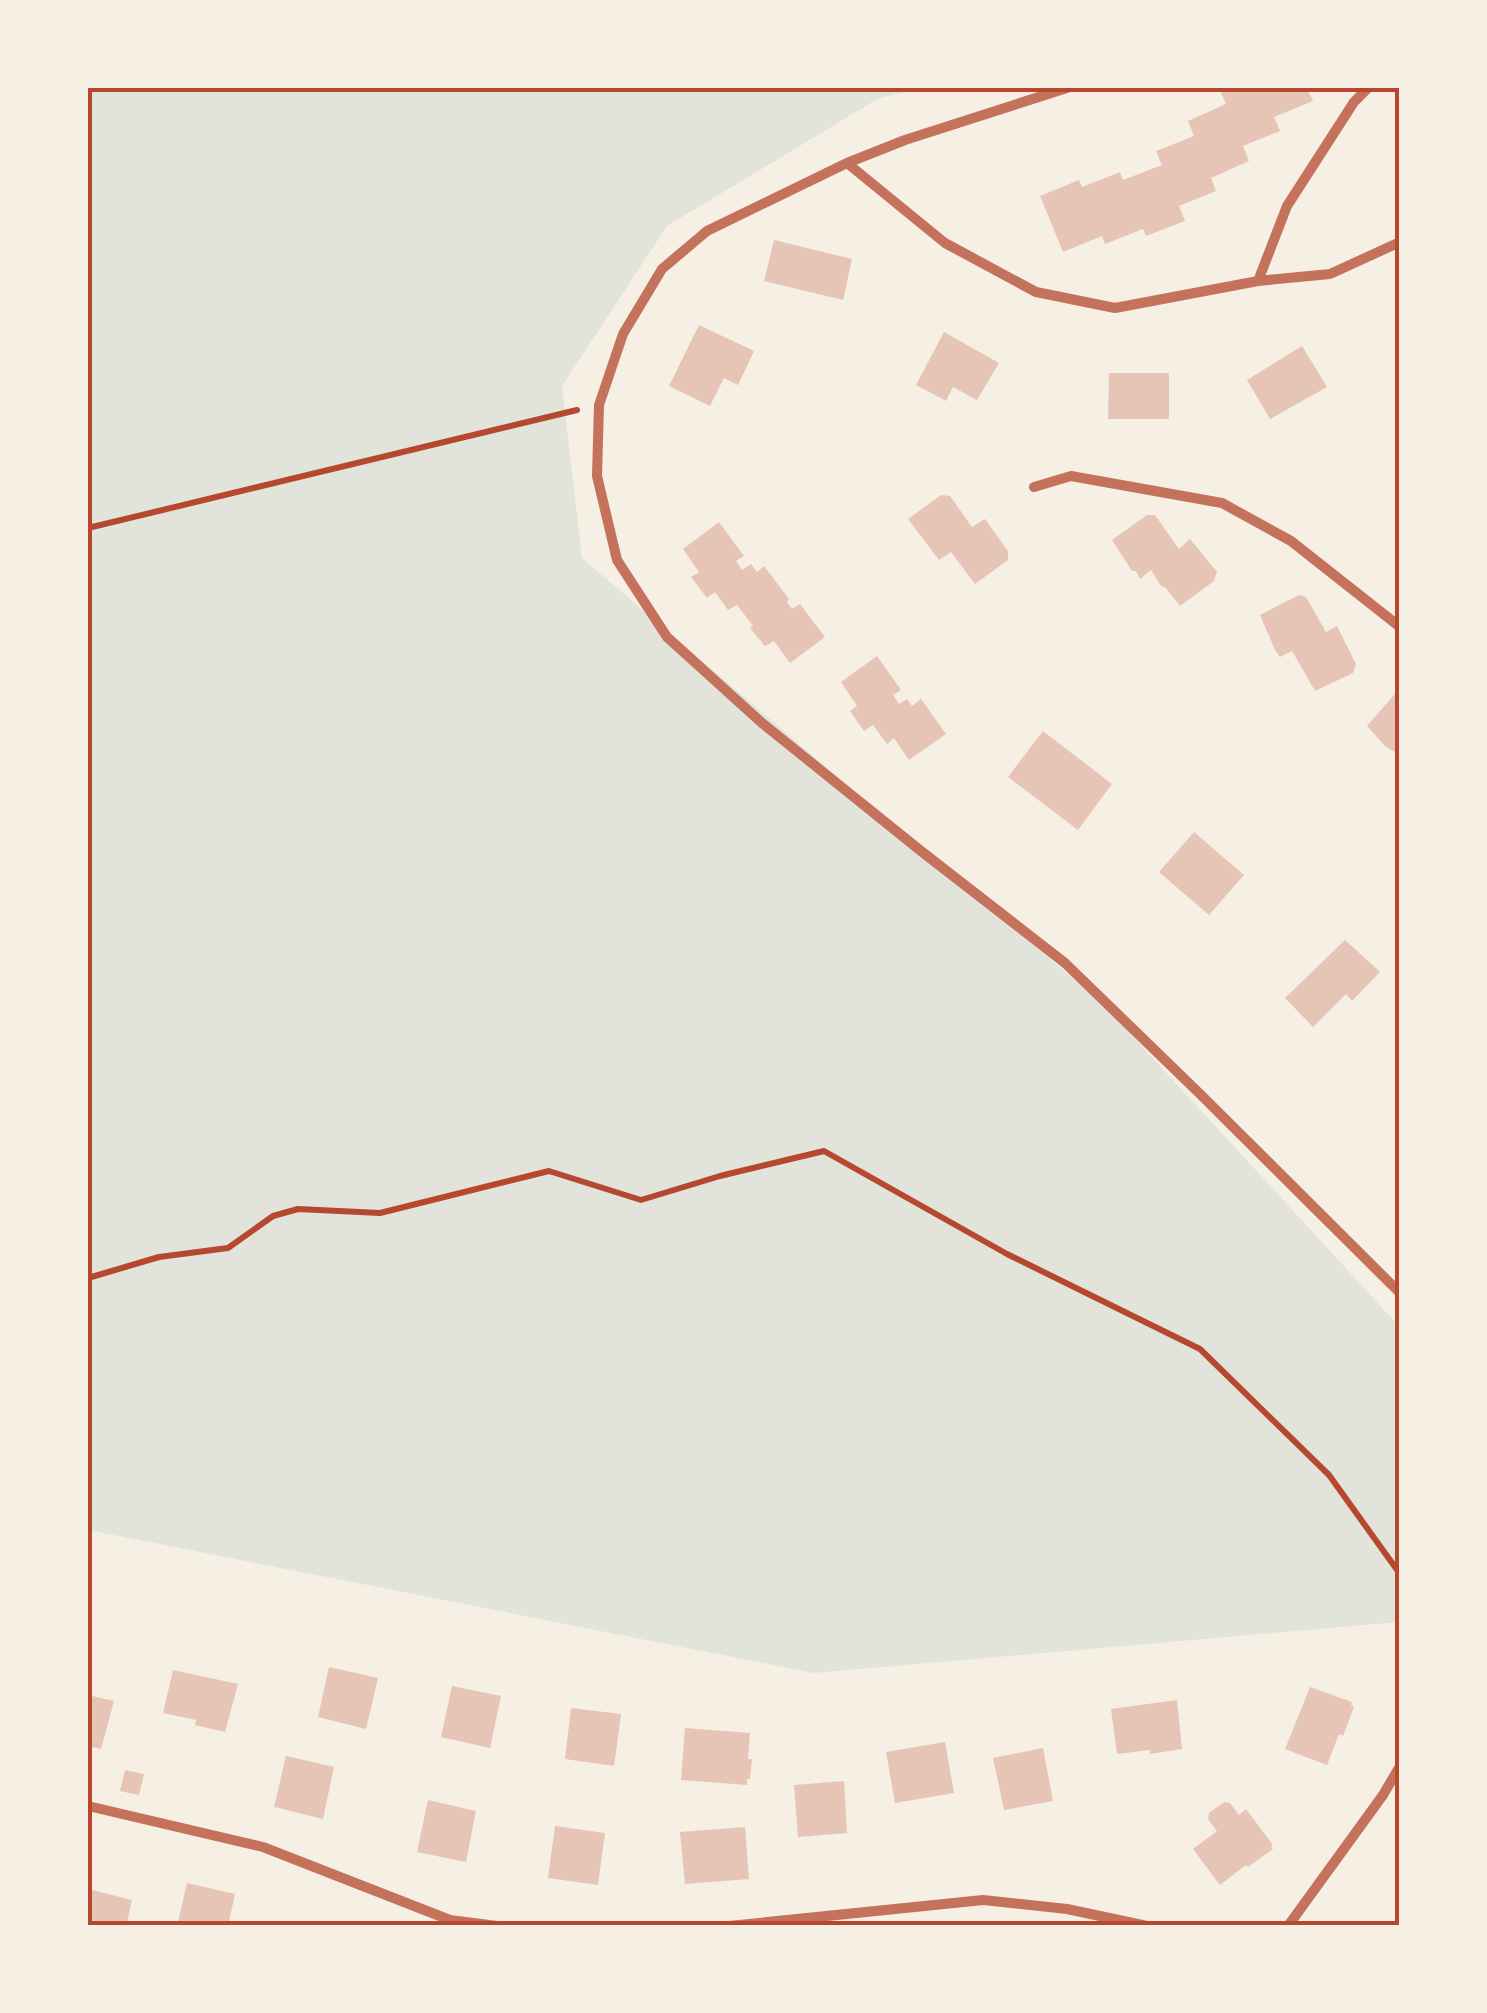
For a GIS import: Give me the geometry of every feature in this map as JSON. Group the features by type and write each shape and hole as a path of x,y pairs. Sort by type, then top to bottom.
{"street":[{"path":"1067,88 905,140 847,164 708,231 662,269 624,334 599,405 597,476 617,560 666,637 776,735 1064,963 1400,1293"},
{"path":"1258,282 1287,206 1354,102 1368,88"},
{"path":"847,164 944,243 1036,292 1115,308 1258,282 1330,274 1400,242"},
{"path":"1034,486 1070,476 1222,503 1291,541 1400,627"},
{"path":"1288,1926 1400,1766"},
{"path":"88,1806 263,1847 450,1920 496,1926"},
{"path":"729,1926 983,1900 1068,1908 1147,1926"}],"path":[{"path":"88,528 599,405"},
{"path":"88,1278 159,1257 228,1248 272,1216 298,1209 380,1213 549,1171 642,1200 824,1151 1007,1254 1200,1348 1329,1475 1400,1574"}],"shaded area":[{"path":"88,88 925,88 879,98 667,226 562,386 582,558 1105,1006 1399,1326 1399,1622 814,1673 88,1530"}],"building":[{"path":"1307,88 1313,101 1274,117 1280,131 1243,146 1249,161 1211,178 1216,191 1179,206 1185,221 1146,236 1143,229 1105,244 1102,236 1063,252 1040,196 1079,180 1082,187 1120,172 1123,180 1162,165 1156,151 1194,136 1188,121 1226,104 1220,90"},
{"path":"774,240 852,259 843,300 764,281"},
{"path":"699,325 754,351 738,385 724,378 710,406 669,386"},
{"path":"944,332 999,363 977,400 953,387 946,401 916,385"},
{"path":"1302,346 1327,387 1270,419 1247,380"},
{"path":"1109,373 1169,373 1169,419 1108,419"},
{"path":"941,495 950,496 972,527 985,519 1008,551 1008,560 975,584 951,552 939,560 908,519"},
{"path":"1147,515 1155,515 1179,549 1190,539 1217,572 1214,581 1180,606 1151,570 1140,579 1112,540"},
{"path":"719,522 744,556 736,561 742,570 751,564 757,572 764,566 792,609 800,604 825,637 790,663 774,641 765,646 737,605 728,610 715,592 707,598 691,577 699,572 683,549"},
{"path":"1299,595 1306,597 1326,632 1337,626 1356,664 1353,673 1315,691 1292,651 1280,657 1260,615"},
{"path":"877,656 901,690 893,695 899,704 907,699 912,706 921,699 946,734 909,760 894,738 887,744 873,725 864,731 850,711 857,706 841,682"},
{"path":"1395,694 1400,694 1400,755 1385,746 1367,726"},
{"path":"1043,731 1112,784 1078,830 1008,777"},
{"path":"1194,832 1244,875 1209,915 1159,872"},
{"path":"1345,940 1380,972 1352,1001 1346,994 1313,1027 1285,998"},
{"path":"329,1667 378,1678 366,1729 318,1717"},
{"path":"173,1670 238,1684 225,1732 163,1713"},
{"path":"452,1686 501,1696 490,1748 441,1737"},
{"path":"1310,1687 1352,1702 1354,1707 1327,1765 1285,1749"},
{"path":"88,1695 114,1701 101,1749 88,1746"},
{"path":"1177,1700 1182,1749 1117,1754 1111,1709"},
{"path":"571,1708 621,1714 614,1766 565,1759"},
{"path":"685,1728 750,1733 748,1759 752,1759 747,1785 681,1780"},
{"path":"945,1742 954,1793 895,1803 886,1752"},
{"path":"1043,1748 1053,1801 1004,1810 993,1758"},
{"path":"286,1756 334,1767 323,1819 274,1807"},
{"path":"125,1770 144,1774 139,1795 120,1791"},
{"path":"844,1781 847,1833 798,1837 794,1785"},
{"path":"428,1800 476,1811 466,1862 417,1852"},
{"path":"1224,1802 1230,1803 1239,1815 1246,1809 1273,1849 1220,1885 1193,1849 1217,1831 1208,1819 1209,1813"},
{"path":"555,1826 605,1833 598,1885 548,1878"},
{"path":"745,1827 749,1879 685,1884 680,1832"},
{"path":"187,1883 235,1894 228,1926 177,1926"},
{"path":"88,1889 132,1900 126,1926 88,1926"}]}
